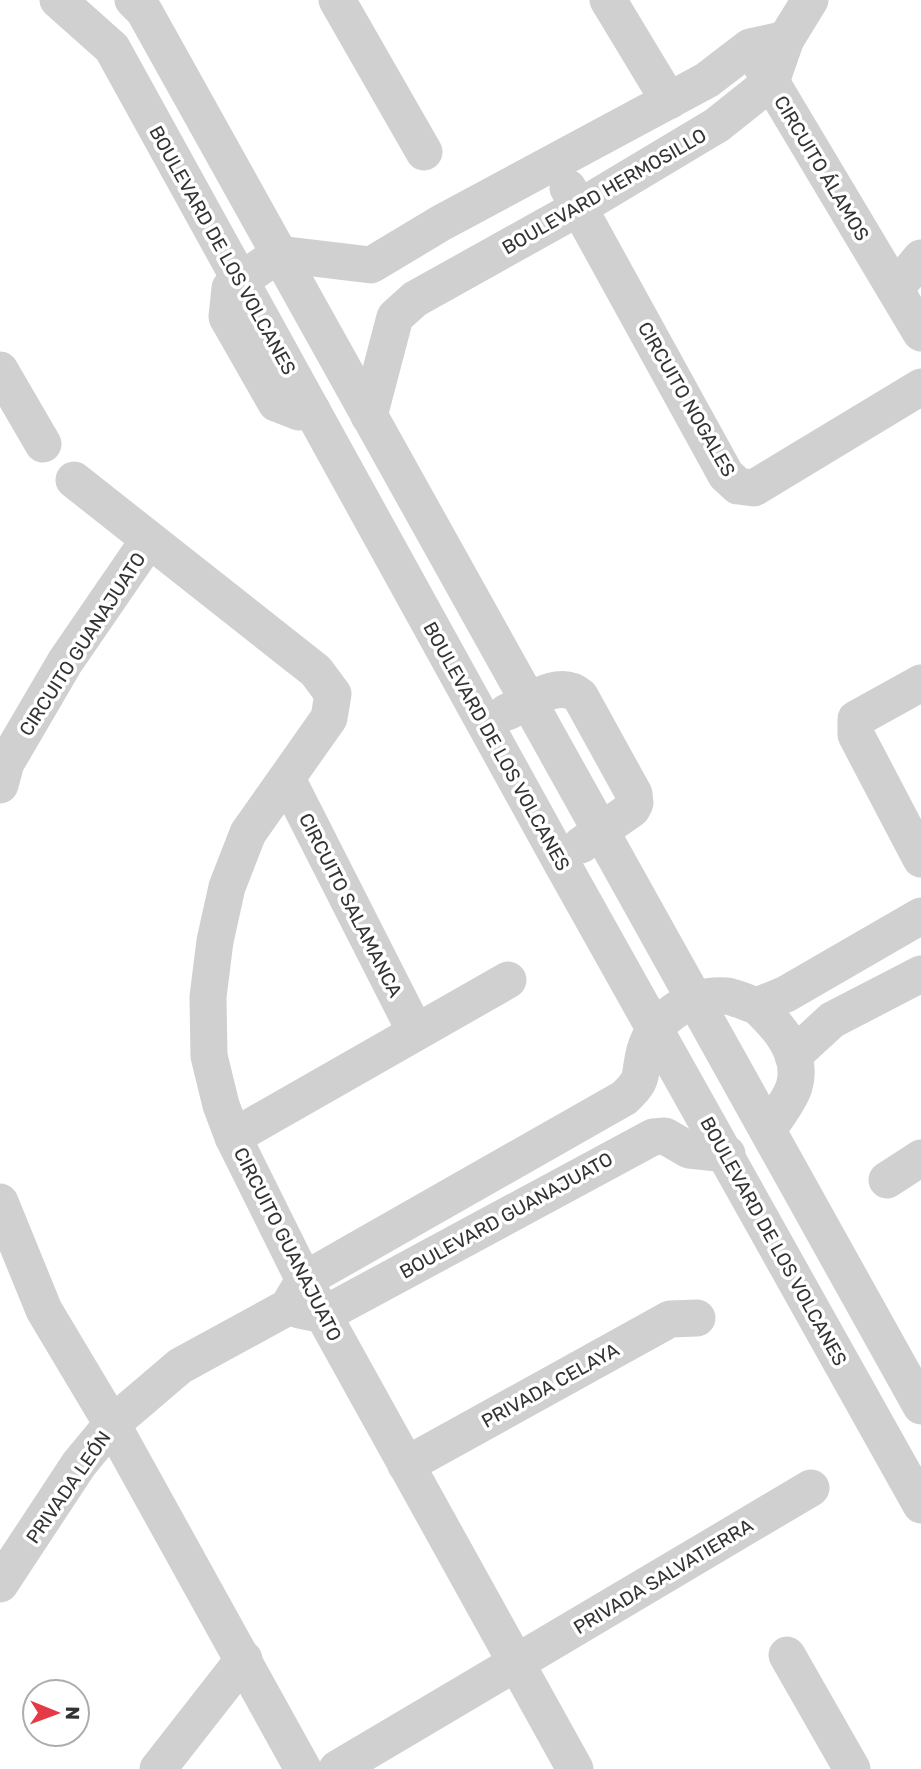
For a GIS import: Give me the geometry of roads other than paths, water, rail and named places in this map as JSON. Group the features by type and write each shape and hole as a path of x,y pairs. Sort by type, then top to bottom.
{"street":[{"name":"BOULEVARD DE LOS VOLCANES","path":"58,0 112,48 560,860 727,1154 921,1506"},
{"path":"337,0 424,152"},
{"path":"608,0 669,101"},
{"path":"771,82 786,39 810,0"},
{"path":"112,48 141,4 921,1406"},
{"path":"240,279 279,254 371,265 442,223 707,80 750,47 786,39"},
{"name":"CIRCUITO ÁLAMOS","path":"750,47 921,333"},
{"name":"BOULEVARD HERMOSILLO","path":"395,317 415,299 580,207 717,125 771,82"},
{"name":"CIRCUITO NOGALES","path":"553,165 580,207 726,475 738,486 754,488 921,387"},
{"path":"895,289 921,258"},
{"path":"369,416 395,317 371,265"},
{"path":"0,370 43,444"},
{"path":"74,480 148,541"},
{"name":"CIRCUITO GUANAJUATO","path":"0,785 6,763 65,662 148,541 316,671 333,694 329,718 248,833 228,887 215,941 208,997 209,1056 221,1105 296,1294"},
{"path":"921,683 856,719 856,735 921,859"},
{"path":"484,722 528,702"},
{"name":"CIRCUITO SALAMANCA","path":"287,779 415,1031"},
{"path":"560,860 602,831"},
{"path":"757,1006 786,994 921,916"},
{"path":"793,1056 832,1020 921,974"},
{"path":"233,1136 508,980"},
{"path":"727,1154 689,1150 665,1136 648,1112 640,1083 646,1049 656,1029 678,1008 696,1000 726,996 757,1006 780,1028 793,1056 793,1087 768,1130"},
{"path":"112,1424 180,1366 624,1098 640,1083"},
{"name":"BOULEVARD GUANAJUATO","path":"323,1315 594,1166 653,1137 665,1136"},
{"path":"887,1180 921,1158"},
{"path":"0,1202 44,1310 112,1424 303,1769"},
{"path":"296,1294 323,1315"},
{"name":"CIRCUITO GUANAJUATO","path":"323,1315 575,1769"},
{"name":"PRIVADA CELAYA","path":"406,1465 670,1319 697,1318"},
{"name":"PRIVADA LEÓN","path":"0,1584 79,1464 112,1424"},
{"name":"PRIVADA SALVATIERRA","path":"337,1769 811,1488"},
{"path":"787,1655 852,1769"},
{"path":"158,1769 244,1659"}]}
